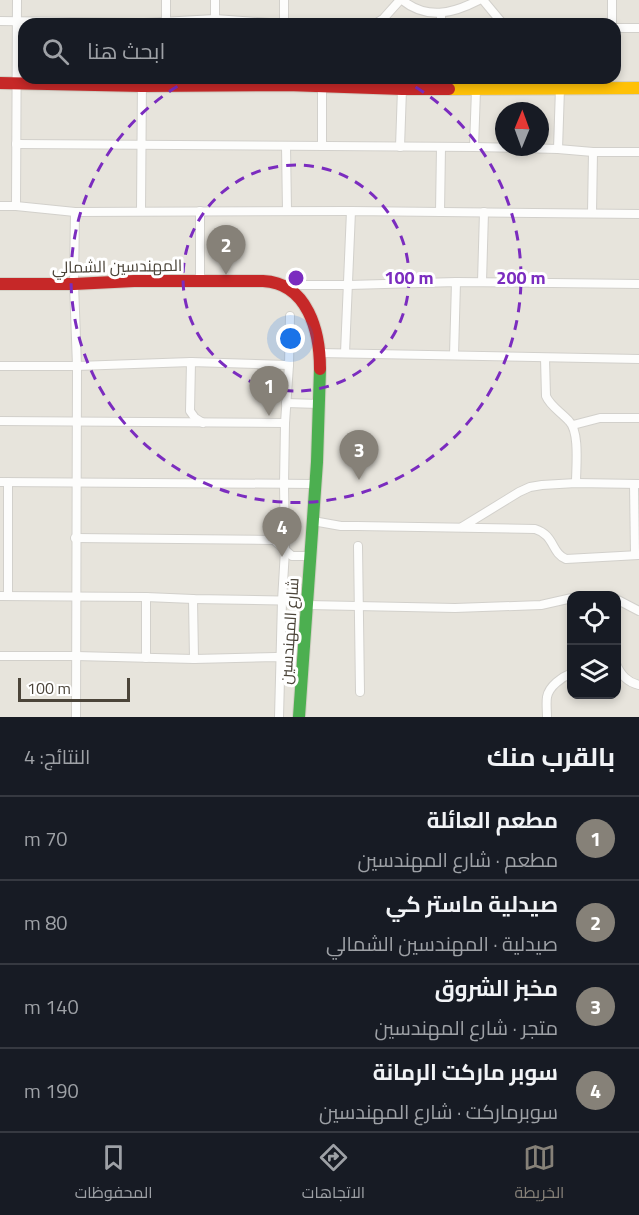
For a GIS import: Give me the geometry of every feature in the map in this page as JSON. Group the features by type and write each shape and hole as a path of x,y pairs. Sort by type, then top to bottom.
{"main road":[{"path":"0,83 16,83"},
{"path":"308,84 402,89 441,84 476,90 560,88 586,84"},
{"path":"602,84 639,88"},
{"name":"المهندسين الشمالي","path":"0,284 200,280 263,281 283,285"},
{"path":"283,285 311,315 315,328 319,353 319,404"},
{"name":"شارع المهندسين","path":"299,717 312,556 319,404"}],"street":[{"path":"16,206 17,0"},
{"path":"166,0 166,18"},
{"path":"215,0 215,18"},
{"path":"283,18 284,0"},
{"path":"384,18 401,0 410,7 441,13 466,7 479,0"},
{"path":"483,0 499,18"},
{"path":"612,0 612,18"},
{"path":"441,13 441,18"},
{"path":"0,21 17,21"},
{"path":"621,28 639,28"},
{"path":"141,211 142,84"},
{"path":"322,86 322,146"},
{"path":"558,148 560,88"},
{"path":"400,147 402,89"},
{"path":"474,147 476,90"},
{"path":"16,144 558,148 593,152 639,152"},
{"path":"286,146 287,211"},
{"path":"440,212 441,147"},
{"path":"592,213 593,152"},
{"path":"0,206 75,212 351,211 639,214"},
{"path":"200,211 200,280"},
{"path":"345,353 351,211"},
{"path":"75,212 74,284 77,366 75,717"},
{"path":"482,282 484,212"},
{"path":"454,355 456,282"},
{"path":"283,285 456,282 639,284"},
{"path":"279,717 285,550 285,423 290,316"},
{"path":"319,353 639,360"},
{"path":"545,358 548,401 573,425 576,438 576,483"},
{"path":"191,362 190,411 203,423"},
{"path":"0,366 191,362 289,365"},
{"path":"286,402 319,404"},
{"path":"573,425 600,418 639,418"},
{"path":"0,421 285,423"},
{"path":"315,484 4,482 4,596 282,600 360,607 455,608 541,605 567,599"},
{"path":"313,521 341,526 538,529 546,535 559,555 566,559 637,555 636,484 576,483 530,487 461,527"},
{"path":"75,538 274,540 279,542 292,556 312,556"},
{"path":"358,546 360,692"},
{"path":"146,597 146,658"},
{"path":"194,600 194,659"},
{"path":"621,602 639,611"},
{"path":"0,656 281,658"},
{"path":"621,674 631,683 639,685"},
{"path":"547,717 548,692 567,675"}],"shaded area":[{"path":"0,0 639,0 639,717 0,717"}],"traffic: fast":[{"path":"299,717 317,462 320,369"}],"traffic: slow":[{"path":"449,89 639,88"}],"traffic: jam":[{"path":"0,83 18,83"},
{"path":"47,84 287,85 449,89"},
{"path":"0,284 134,281 263,281 278,284 291,290 308,312 314,325 320,369"}],"place":[{"name":"صيدلية ماستر كي","path":"226,275"},
{"name":"مطعم العائلة","path":"269,416"},
{"name":"مخبز الشروق","path":"359,480"},
{"name":"سوبر ماركت الرمانة","path":"282,557"}]}
